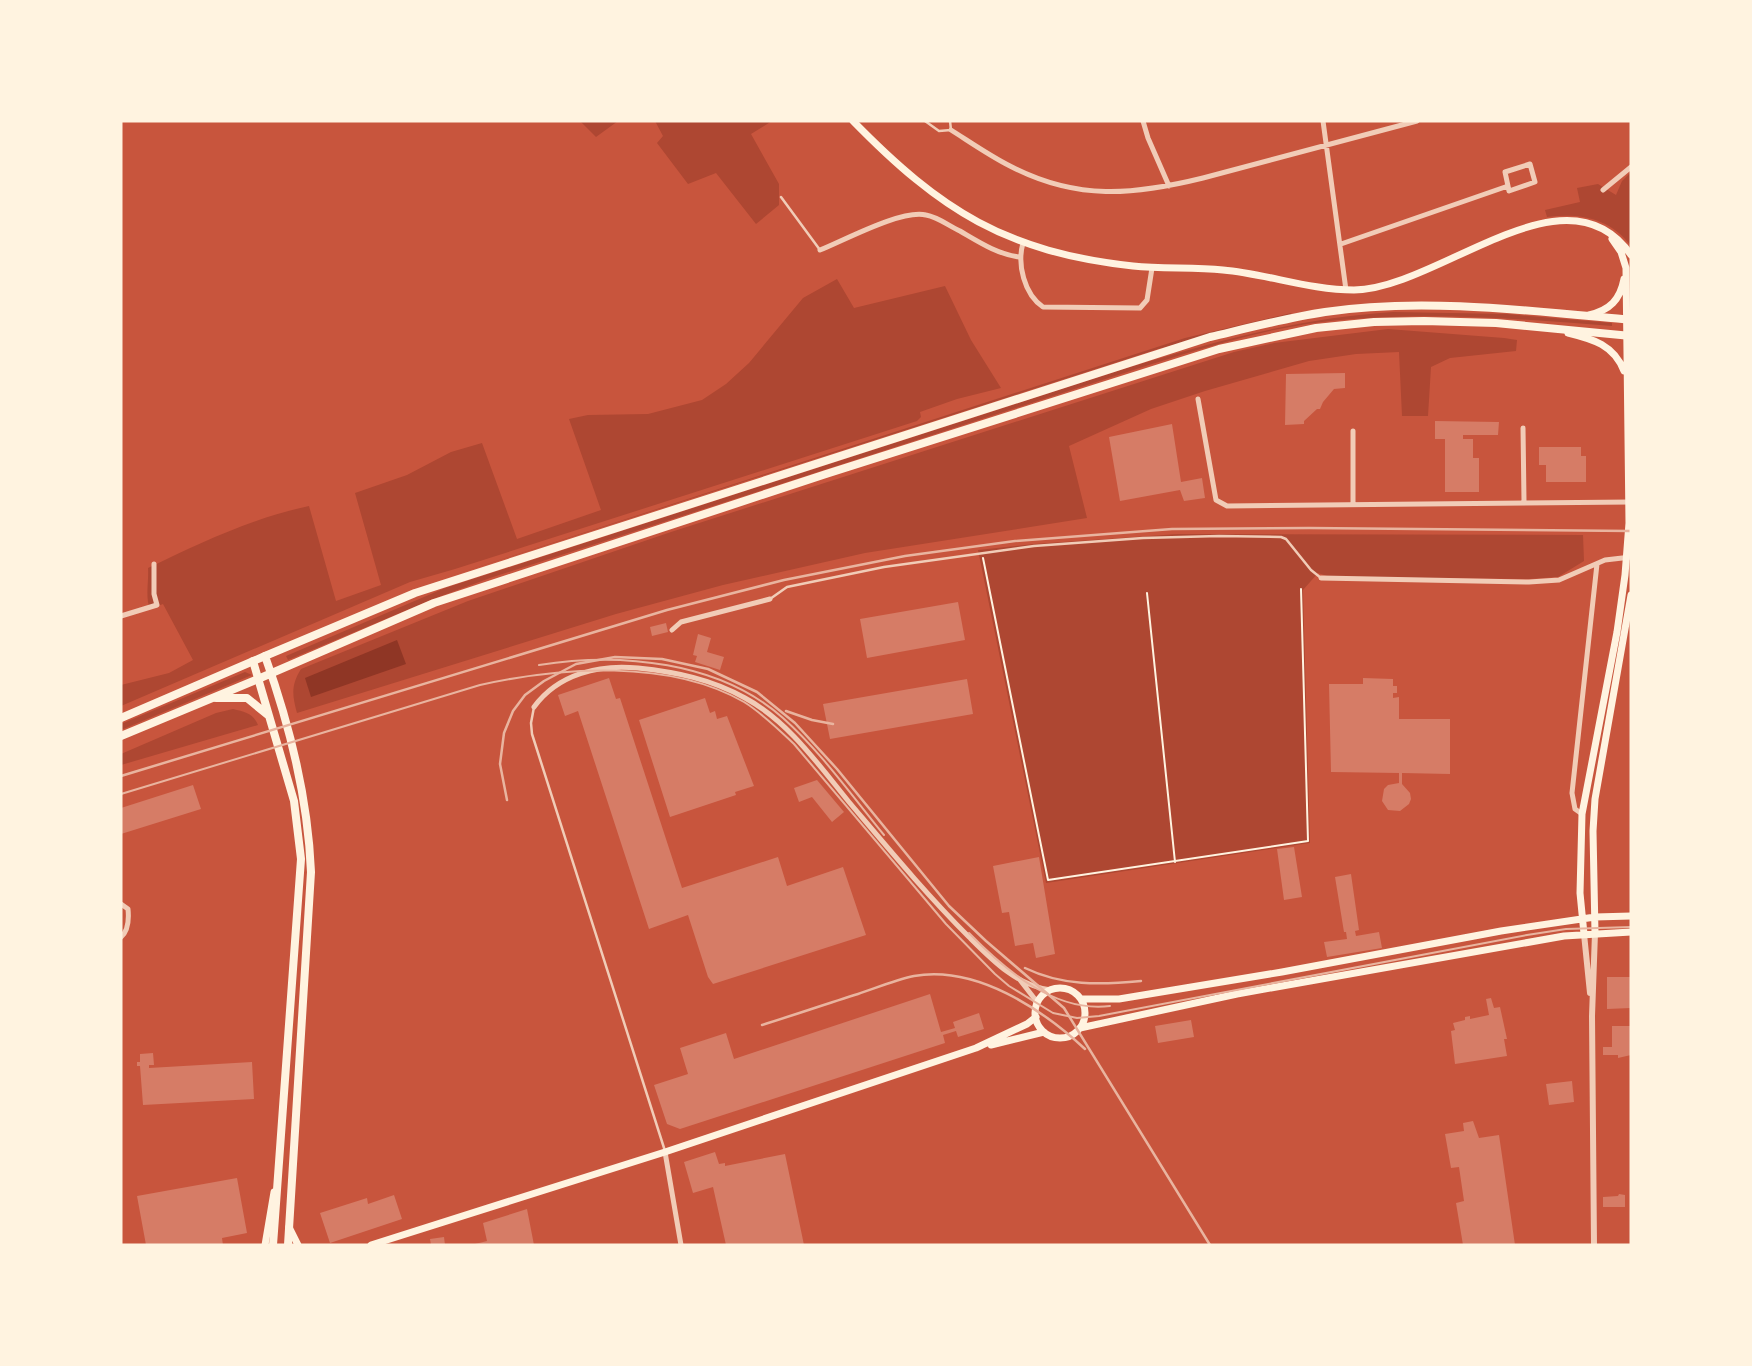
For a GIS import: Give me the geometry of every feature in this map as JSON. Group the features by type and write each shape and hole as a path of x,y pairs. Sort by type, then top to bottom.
{"main road":[{"path":"853,121 882,150 935,194 981,224 1023,243 1086,258 1152,268 1223,270 1346,290 1373,288 1404,281 1536,223 1561,219 1580,220 1606,230 1620,241 1631,255"},
{"path":"1584,934 1580,893 1582,814 1625,575 1629,482 1626,378 1629,320 1626,268 1621,252 1606,230"},
{"path":"1581,316 1602,312 1615,303 1626,268"},
{"path":"121,719 415,593 1209,337 1279,320 1371,308 1497,309 1629,320"},
{"path":"121,736 434,603 813,478 1219,349 1316,328 1374,322 1496,323 1629,336"},
{"path":"1557,330 1601,342 1617,356 1626,378"},
{"path":"1595,933 1593,831 1599,771 1631,595"},
{"path":"265,656 305,797 311,872 288,1245"},
{"path":"253,662 296,812 301,859 273,1245"},
{"path":"214,698 247,698 269,716"},
{"path":"1080,999 1085,1018 1080,1028 1070,1036 1062,1038 1052,1037 1044,1032 1036,1017 1037,1006 1041,998 1051,990 1066,989 1080,999 1119,999 1310,967 1477,935 1595,917 1631,916"},
{"path":"1080,1028 1237,995 1584,934 1631,932"},
{"path":"976,1048 1036,1017"},
{"path":"371,1245 665,1152 976,1048 1044,1032"},
{"path":"265,1245 278,1167"},
{"path":"289,1226 298,1245"}],"street":[{"path":"1143,121 1147,138 1169,186"},
{"path":"1323,121 1346,290"},
{"path":"951,130 1010,166 1052,184 1103,193 1143,191 1169,186 1416,121"},
{"path":"1530,164 1535,182 1509,191 1508,186 1505,172 1530,164"},
{"path":"1604,190 1631,167"},
{"path":"1341,244 1508,186"},
{"path":"820,250 901,216 918,214 929,215 997,252 1019,257"},
{"path":"1023,243 1019,257 1034,300 1043,307 1139,308 1147,300 1152,268"},
{"path":"1198,399 1216,500 1227,506 1631,502"},
{"path":"1523,428 1524,501"},
{"path":"1353,432 1353,504"},
{"path":"1321,578 1529,582 1559,580 1614,558 1631,557"},
{"path":"121,616 157,605 153,564"},
{"path":"1582,814 1575,809 1572,793 1597,564"},
{"path":"672,630 681,622 770,599"},
{"path":"534,706 544,693 559,683 615,667 666,671 708,680 746,698 798,740 952,920 1002,968 1020,981 1037,1006"},
{"path":"121,904 128,909 129,916 121,937"},
{"path":"1594,1245 1592,1016 1595,933"},
{"path":"1584,934 1592,1016"},
{"path":"1020,981 1051,990"},
{"path":"665,1152 681,1245"}],"lane":[{"path":"925,121 940,131 951,130 950,121"},
{"path":"781,197 820,250"},
{"path":"770,599 787,587 884,567 982,553 1111,540 1276,536 1286,539 1321,578"},
{"path":"534,706 532,734 665,1152"}],"path":[{"path":"982,553 1048,880 1307,841 1301,589"},
{"path":"1147,593 1175,863"}],"shaded area":[{"path":"580,121 618,121 596,137"},
{"path":"655,121 772,121 751,134 779,184 779,205 756,224 716,173 688,184 657,143 663,136"},
{"path":"1631,172 1631,246 1604,223 1583,217 1547,217 1545,210 1580,202 1577,188 1598,184 1616,195 1622,181"},
{"path":"837,279 854,308 945,286 971,340 1001,388 920,412 921,417 917,421 410,582 121,706 121,685 169,673 193,660 163,604 150,609 147,594 148,568 247,524 309,506 336,601 381,585 355,493 407,475 451,452 482,443 517,539 601,510 569,419 588,415 648,414 702,400 726,384 749,363 803,298"},
{"path":"1393,312 1507,314 1612,323 1612,326 1498,318 1383,317 1307,324 1248,336 1152,364 490,578 288,660 286,656 445,588 1127,368 1258,332 1325,319"},
{"path":"1291,313 1292,315 1158,349 444,578 1185,338"},
{"path":"1388,329 1517,340 1516,351 1450,358 1431,367 1428,416 1402,416 1399,352 1356,354 1309,361 1205,391 1151,409 1069,446 1087,518 865,553 723,585 616,614 297,713 293,690 301,669 468,601 671,532 1234,352 1274,343"},
{"path":"1178,534 1583,535 1584,561 1558,577 1529,579 1330,577 1318,573 1303,590 1310,843 1046,883 978,550"},
{"path":"397,640 406,664 311,697 305,678"},
{"path":"245,672 252,675 121,730 121,724"},
{"path":"233,709 251,715 258,725 121,765 121,754 216,713"}],"building":[{"path":"1345,373 1345,388 1334,389 1320,409 1304,421 1304,424 1285,425 1286,374"},
{"path":"1435,421 1499,422 1498,435 1463,435 1463,439 1473,439 1473,458 1479,458 1479,492 1445,492 1445,439 1435,439"},
{"path":"1172,424 1181,482 1202,478 1205,498 1184,501 1180,490 1120,501 1109,437"},
{"path":"1539,447 1581,447 1581,456 1586,456 1586,482 1546,482 1546,465 1539,465"},
{"path":"958,602 965,640 867,658 860,619"},
{"path":"666,623 668,632 652,636 650,627"},
{"path":"698,634 711,638 707,652 724,657 720,670 695,662 697,656 693,655"},
{"path":"609,678 616,699 620,698 682,888 778,857 787,886 843,867 866,935 713,984 708,977 688,915 649,929 578,711 565,716 558,695"},
{"path":"1363,678 1393,679 1397,693 1393,693 1393,698 1399,697 1399,719 1450,719 1450,774 1402,773 1402,784 1410,793 1411,799 1400,811 1388,810 1382,801 1384,789 1388,785 1399,783 1399,773 1331,772 1329,684 1363,684"},
{"path":"967,679 973,714 830,739 823,704"},
{"path":"705,698 710,713 715,711 717,719 727,716 754,786 735,792 736,795 670,817 639,720"},
{"path":"817,780 844,812 832,822 812,797 799,802 794,788"},
{"path":"193,785 201,809 121,834 121,808"},
{"path":"1294,847 1302,897 1284,900 1277,849"},
{"path":"1039,857 1055,954 1036,958 1033,943 1015,946 1009,912 1002,913 993,866"},
{"path":"1351,874 1359,930 1355,931 1356,936 1379,932 1382,948 1327,957 1324,942 1347,939 1335,877"},
{"path":"1607,977 1631,977 1631,1008 1607,1009"},
{"path":"930,994 941,1032 955,1028 953,1022 979,1013 984,1029 958,1037 956,1031 943,1035 945,1043 680,1129 667,1124 654,1085 688,1074 680,1048 726,1033 734,1059"},
{"path":"1491,998 1494,1008 1500,1007 1507,1039 1504,1039 1507,1056 1455,1064 1451,1031 1455,1030 1453,1023 1465,1020 1465,1017 1470,1016 1470,1019 1489,1015 1486,999"},
{"path":"1191,1020 1194,1037 1158,1043 1155,1026"},
{"path":"1612,1026 1631,1026 1631,1055 1618,1058 1618,1055 1603,1055 1603,1047 1612,1047"},
{"path":"153,1053 154,1065 149,1065 149,1068 252,1062 254,1099 143,1105 140,1066 137,1066 137,1062 140,1062 140,1054"},
{"path":"1572,1081 1574,1102 1549,1105 1546,1084"},
{"path":"1473,1121 1479,1138 1499,1135 1515,1245 1463,1245 1456,1203 1464,1201 1459,1167 1451,1168 1445,1134 1464,1131 1463,1123"},
{"path":"715,1152 719,1164 725,1163 725,1166 785,1154 804,1245 726,1245 713,1187 693,1193 684,1162"},
{"path":"237,1178 247,1233 222,1238 223,1245 146,1245 137,1196"},
{"path":"394,1195 402,1219 330,1243 320,1213 367,1198 368,1204"},
{"path":"1625,1195 1625,1207 1603,1207 1603,1197"},
{"path":"527,1209 534,1245 471,1245 487,1241 483,1223"},
{"path":"444,1237 445,1245 431,1245 430,1239"}],"tram line":[{"path":"539,665 570,661 635,661 667,665 729,684 757,699 797,731 884,835"},
{"path":"121,794 480,685 579,671 649,673 714,688 744,702 764,716 794,744 946,924 1009,986 1053,1013 1077,1018 1099,1016 1527,935 1566,929 1631,927"},
{"path":"969,933 998,961 1032,986 1051,996 1070,1003 1110,1006"}],"railway":[{"path":"121,776 667,610 784,580 905,556 1015,541 1172,529 1631,531"},
{"path":"507,800 500,764 504,733 513,711 525,695 576,664 615,657 662,659 708,669 757,692 795,723 837,769 949,906 1064,1008 1210,1245"},
{"path":"786,711 833,724"},
{"path":"1025,968 1053,978 1082,983 1141,981"},
{"path":"762,1025 900,980 937,974 961,977 1007,993 1049,1019 1085,1049"}]}
